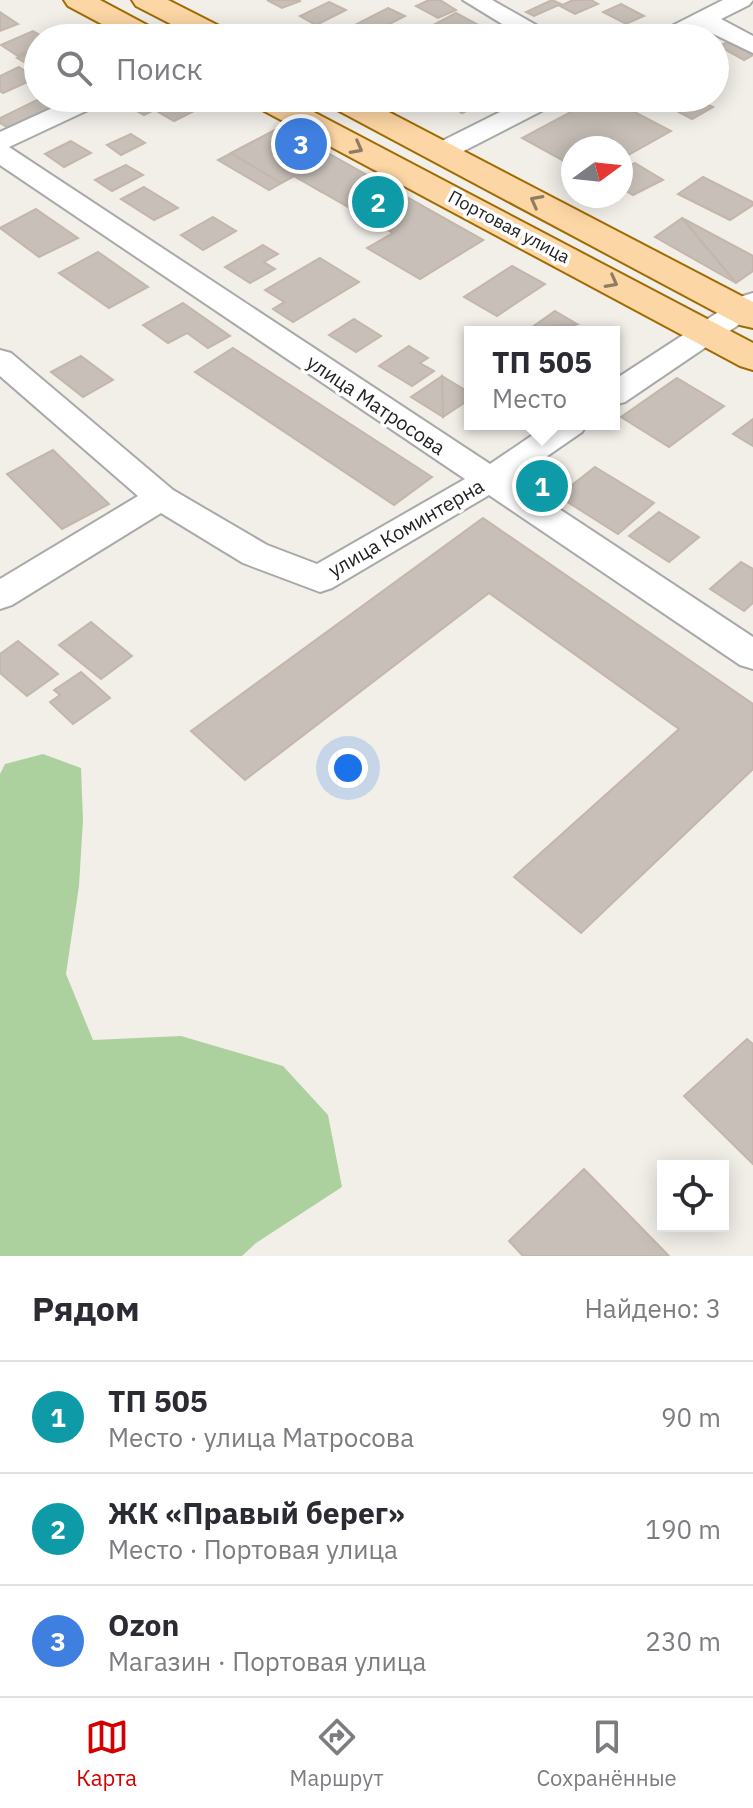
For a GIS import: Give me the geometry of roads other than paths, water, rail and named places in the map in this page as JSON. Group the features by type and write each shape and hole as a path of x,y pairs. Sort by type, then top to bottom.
{"main road":[{"path":"78,0 123,24"},
{"path":"146,0 193,24"},
{"name":"Портовая улица","path":"290,112 753,358"},
{"name":"Портовая улица","path":"366,112 749,310"}],"street":[{"path":"475,0 517,24"},
{"path":"693,24 741,0"},
{"path":"703,19 712,24"},
{"path":"729,33 753,46"},
{"path":"0,142 64,112"},
{"path":"443,151 520,112"},
{"name":"улица Матросова","path":"0,153 753,655"},
{"path":"620,391 706,332 749,310"},
{"path":"0,360 161,498 0,596"},
{"name":"улица Коминтерна","path":"161,498 255,554 320,579 489,480 562,430"}],"place":[{"name":"Ozon","path":"301,144"},
{"name":"ЖК «Правый берег»","path":"378,202"},
{"name":"ТП 505","path":"542,486"}]}
